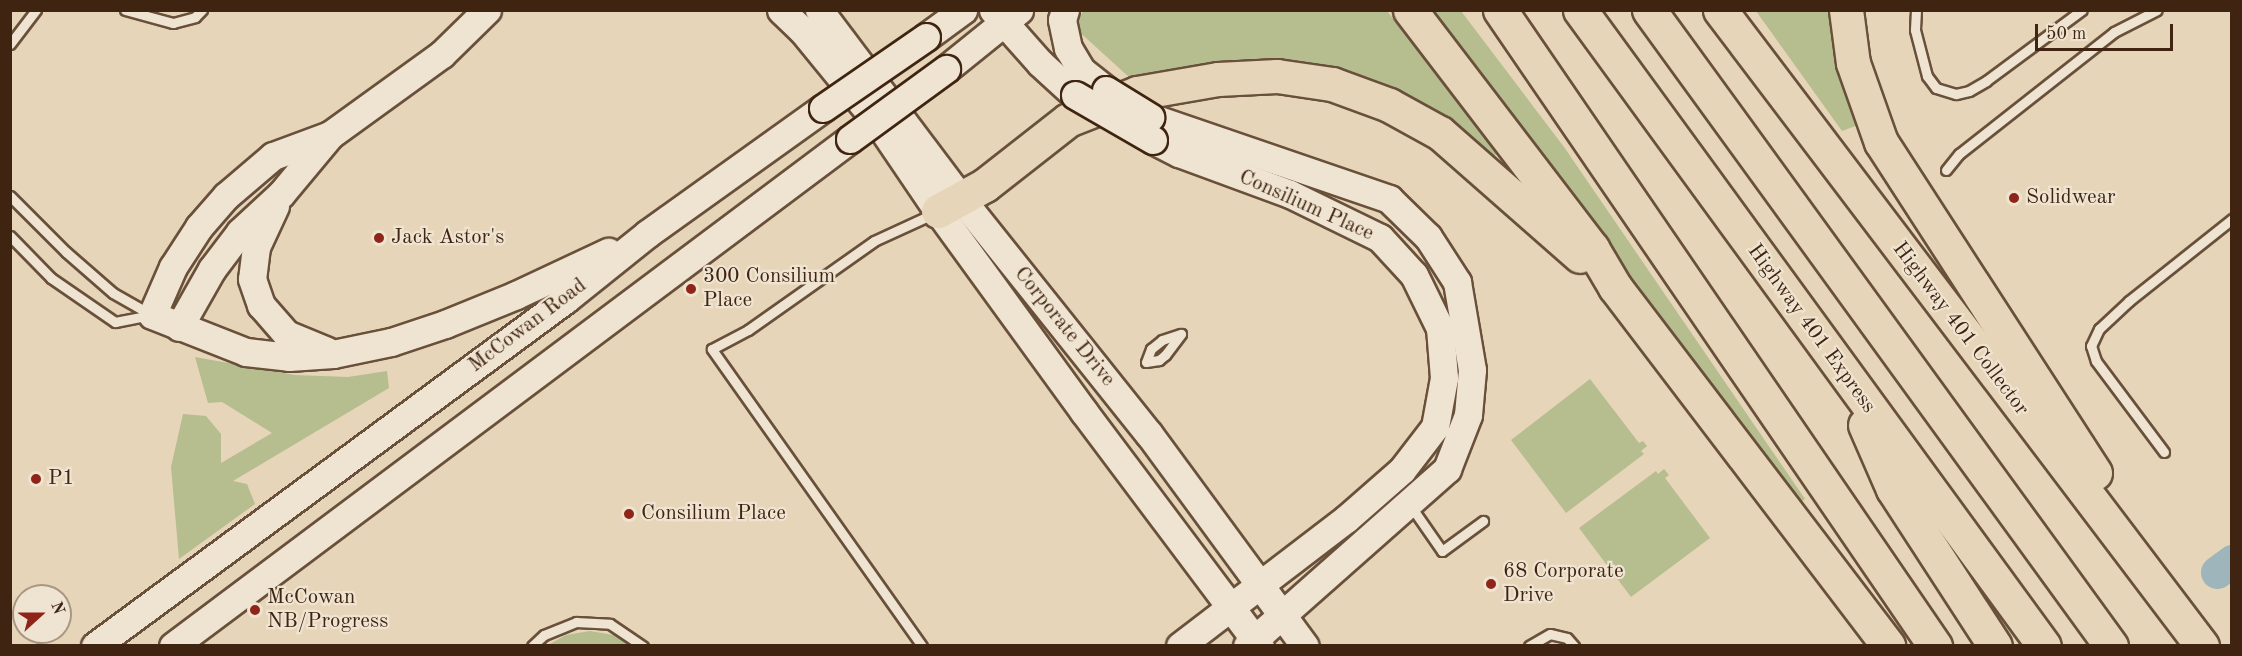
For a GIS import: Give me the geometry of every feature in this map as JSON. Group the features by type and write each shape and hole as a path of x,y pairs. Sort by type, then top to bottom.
{"highway":[{"path":"1410,10 1592,248 1615,287 1888,645"},
{"path":"1500,10 1935,645"},
{"name":"Highway 401 Express","path":"1580,10 1839,369 2044,645"},
{"path":"1649,10 2111,645"},
{"name":"Highway 401 Collector","path":"1720,10 2202,645"},
{"path":"1846,10 1853,63 1881,142 2146,551 2202,645"},
{"path":"950,206 1068,120 1137,93 1218,79 1277,76 1332,84 1389,105 1440,133 1615,287"},
{"path":"1839,369 1893,489 1995,645"}],"street":[{"path":"179,327 212,269 240,232 281,194 330,135 442,54 487,10"},
{"name":"Corporate Drive","path":"781,10 802,30 950,206 1114,389 1261,583 1305,645"},
{"name":"Corporate Drive","path":"819,10 1084,412 1254,643"},
{"name":"McCowan Road","path":"95,645 566,299 647,234 963,10"},
{"name":"Consilium Place","path":"1065,10 1062,20 1068,48 1082,71 1179,153 1290,194 1380,238 1414,275 1440,328 1444,378 1435,427 1402,470 1354,512 1180,645"},
{"name":"McCowan Road","path":"173,645 946,69 1006,15"},
{"name":"Consilium Place","path":"1006,15 1040,63 1075,94 1152,128 1389,199 1428,237 1457,282 1472,370 1468,415 1448,470 1282,613 1254,643"},
{"path":"330,135 273,156 226,196 199,227 173,267 152,315 246,352 289,357 333,354 391,342 445,324 516,295 647,234"},
{"path":"281,194 256,248 252,279 261,304 286,334 333,354"},
{"path":"1084,412 1114,389"}],"lane":[{"path":"10,44 36,10"},
{"path":"125,10 173,23 195,17 202,10"},
{"path":"1916,10 1915,30 1927,76 1936,88 1956,94 1986,81 2082,10"},
{"path":"1946,170 1959,154 2114,32 2157,10"},
{"path":"10,196 66,252 113,293 152,315"},
{"path":"922,645 712,349 748,330 874,241 950,206"},
{"path":"2164,452 2096,361 2091,346 2099,329 2129,301 2232,219"},
{"path":"10,236 51,278 115,322 152,315"},
{"path":"1410,505 1443,550 1483,521"},
{"path":"532,645 544,635 576,622 610,624 643,645"},
{"path":"1529,645 1550,634 1567,638 1574,645"}],"green space":[{"path":"1083,11 1387,11 1498,154 1490,157 1336,72 1131,79 1074,27"},
{"path":"1425,11 1461,11 1564,147 1805,499 1797,504"},
{"path":"1756,11 1830,11 1858,125 1842,131"},
{"path":"195,357 295,375 348,377 387,371 389,388 233,481 247,484 255,504 179,559 171,467 183,414 206,416 221,434 221,463 272,433 222,402 208,403"},
{"path":"1590,379 1639,443 1643,441 1647,446 1641,451 1644,454 1566,513 1511,440"},
{"path":"1664,469 1669,475 1665,478 1710,538 1631,597 1579,528 1656,471 1658,474"},
{"path":"590,631 613,635 630,645 548,645 566,635"}],"waterway":[{"path":"2217,572 2232,561"}],"place":[{"name":"Solidwear","path":"2014,198"},
{"name":"Jack Astor's","path":"379,238"},
{"name":"300 Consilium Place","path":"691,289"},
{"name":"P1","path":"36,479"},
{"name":"Consilium Place","path":"629,514"},
{"name":"68 Corporate Drive","path":"1491,584"},
{"name":"McCowan NB/Progress","path":"255,610"}]}
